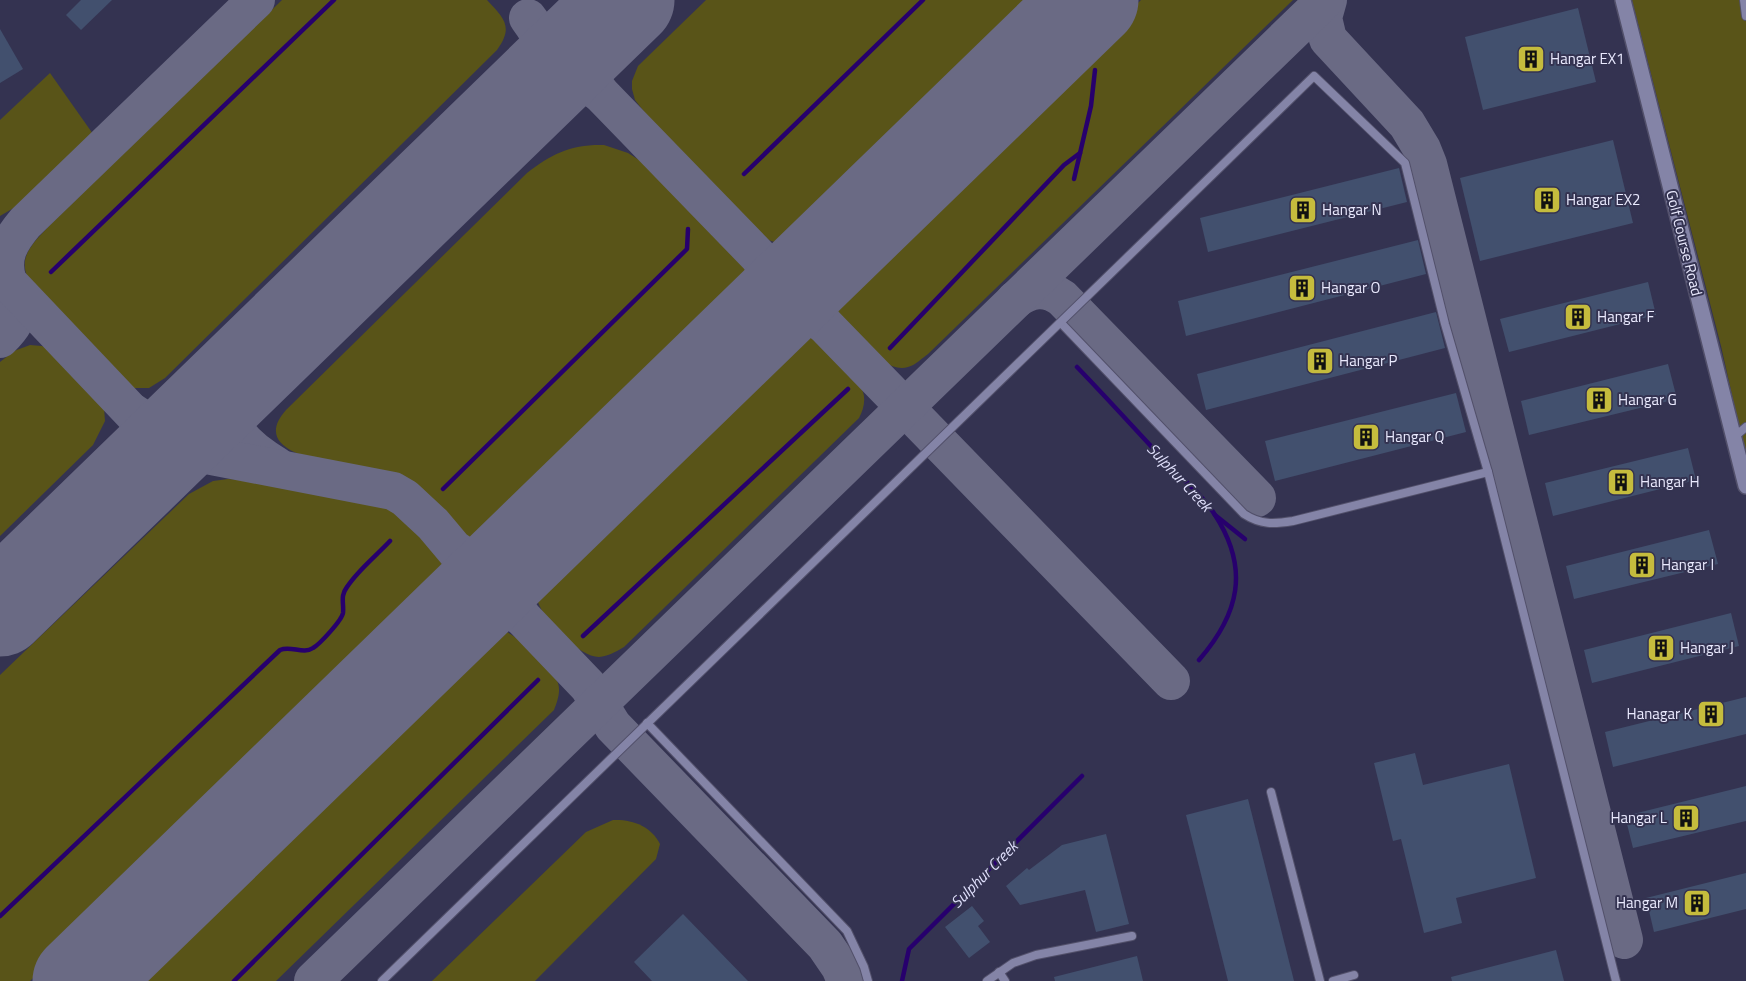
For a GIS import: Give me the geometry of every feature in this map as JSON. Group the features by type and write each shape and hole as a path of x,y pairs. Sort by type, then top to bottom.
{"street":[{"name":"Golf Course Road","path":"1623,0 1746,486"}],"lane":[{"path":"1744,0 1746,16"},
{"path":"382,981 1314,76 1405,164 1445,324 1488,472 1616,981"},
{"path":"1061,323 1244,514 1254,520 1274,524 1292,521 1488,472"},
{"path":"1733,438 1746,426"},
{"path":"647,723 847,931 864,967 868,981"},
{"path":"1271,792 1320,981"},
{"path":"987,981 1014,963 1036,955 1132,936"},
{"path":"999,972 1005,981"},
{"path":"1333,981 1354,975"}],"shaded area":[{"path":"282,0 487,0 502,18 506,29 497,50 165,378 149,388 133,388 35,289 25,270 27,254 51,224"},
{"path":"706,0 1043,0 801,233 790,240 780,243 770,241 759,234 653,123 635,100 632,81 638,66"},
{"path":"1141,0 1293,0 928,354 911,366 898,368 878,358 835,313 834,299"},
{"path":"1632,0 1746,0 1746,457 1721,346"},
{"path":"50,73 93,134 17,206 0,216 0,120"},
{"path":"604,145 628,153 650,167 743,264 747,275 746,282 741,292 491,535 479,540 459,531 419,490 397,476 314,459 293,452 280,441 276,428 286,410 527,173 545,160 572,148"},
{"path":"801,333 808,335 826,349 860,385 864,399 863,409 859,418 624,647 612,654 599,657 572,645 547,619 538,602 538,588 541,580 789,338"},
{"path":"30,345 42,346 52,351 104,408 105,421 93,445 0,536 0,362 14,351"},
{"path":"228,479 271,482 389,505 420,532 445,565 441,583 30,981 0,981 0,675 189,494 213,481"},
{"path":"504,631 526,646 555,677 559,690 554,710 276,981 127,981 485,640 493,634"},
{"path":"613,820 634,822 652,833 660,844 656,859 535,981 432,981 586,832"}],"building":[{"path":"81,0 112,0 81,30 66,15"},
{"name":"Hangar EX1","path":"1578,8 1596,82 1483,110 1465,37"},
{"path":"0,29 23,69 0,83"},
{"name":"Hangar EX2","path":"1613,140 1633,223 1480,261 1460,178"},
{"name":"Hangar N","path":"1399,168 1407,202 1208,252 1200,218"},
{"name":"Hangar O","path":"1418,240 1426,274 1186,336 1178,301"},
{"name":"Hangar F","path":"1648,282 1656,315 1509,352 1500,319"},
{"name":"Hangar P","path":"1436,312 1445,348 1206,410 1197,374"},
{"name":"Hangar G","path":"1668,364 1677,399 1529,435 1521,401"},
{"name":"Hangar Q","path":"1456,393 1466,432 1275,481 1265,441"},
{"name":"Hangar H","path":"1688,448 1696,480 1553,516 1545,483"},
{"name":"Hangar I","path":"1709,530 1718,564 1574,599 1566,566"},
{"name":"Hangar J","path":"1731,613 1739,646 1592,683 1584,650"},
{"name":"Hanagar K","path":"1746,697 1746,734 1613,767 1605,732"},
{"path":"1415,753 1423,785 1509,764 1536,878 1456,898 1462,923 1424,933 1401,839 1393,841 1374,763"},
{"name":"Hangar L","path":"1746,786 1746,821 1633,848 1625,816"},
{"path":"1248,799 1294,981 1228,981 1186,815"},
{"path":"1106,834 1129,924 1096,932 1085,890 1020,905 1006,886 1027,868 1029,870 1062,845"},
{"name":"Hangar M","path":"1746,873 1746,909 1654,932 1646,898"},
{"path":"972,906 984,921 978,926 990,942 969,958 945,927"},
{"path":"683,914 748,981 652,981 634,962"},
{"path":"1556,950 1564,981 1452,981 1451,977"},
{"path":"1137,956 1143,981 1055,981 1054,977"}],"waterway":[{"path":"51,272 334,0"},
{"path":"744,174 923,0"},
{"name":"Sulphur Creek","path":"1074,179 1091,106 1095,70"},
{"path":"890,348 1064,165 1080,153"},
{"path":"443,489 687,249 688,229"},
{"name":"Sulphur Creek","path":"1077,367 1204,500 1226,535 1233,554 1236,572 1235,590 1231,608 1223,626 1213,643 1199,660"},
{"path":"583,636 848,389"},
{"path":"1215,515 1245,539"},
{"path":"0,916 280,650 305,651 313,648 320,642 342,616 343,597 351,581 390,541"},
{"path":"234,981 538,680"},
{"name":"Sulphur Creek","path":"902,981 909,949 1082,776"}],"taxiway":[{"path":"126,482 132,475 143,453 144,437 139,420 8,282 5,265 6,258 10,244 25,223 256,0"},
{"path":"528,18 540,37 543,46 544,54 541,72 529,91 439,182 544,87 559,82 573,81 586,85 600,93 592,79 589,66 590,54 594,42 601,31 630,0"},
{"path":"313,981 1325,0"},
{"path":"1328,0 1323,18 1328,39 1407,124 1422,149 1428,164 1624,940"},
{"path":"600,93 761,259 776,267 791,269 806,265 834,247 871,213 835,250 817,278 813,293 815,309 824,324 807,315 791,314 775,317 760,325 746,336 707,373 744,335 756,320 764,305 769,289 767,273 759,257"},
{"path":"0,339 14,322 18,310 17,297 14,290"},
{"path":"1015,300 1026,293 1038,290 1044,290 1062,298 1257,498"},
{"path":"277,466 249,446 234,428 229,410 233,393 244,376 296,321"},
{"path":"824,324 1171,681"},
{"path":"134,413 149,422 164,424 178,422 205,406 241,374"},
{"path":"84,528 159,460 177,452 191,452 393,491 405,498 433,524 465,562 468,574 467,590 457,611 402,668 442,630 457,619 473,611 488,607 505,608 522,617 513,600 512,584 516,569 524,554 535,541 548,527 573,503 534,540 505,558 489,562 473,559 456,550"},
{"path":"522,617 588,686 613,726 825,945 840,967 846,981"}],"runway":[{"path":"0,609 627,0"},
{"path":"80,981 1091,0"}],"place":[{"name":"Hangar EX1","path":"1531,59"},
{"name":"Hangar EX2","path":"1547,200"},
{"name":"Hangar N","path":"1303,210"},
{"name":"Hangar O","path":"1302,288"},
{"name":"Hangar F","path":"1578,317"},
{"name":"Hangar P","path":"1320,361"},
{"name":"Hangar G","path":"1599,400"},
{"name":"Hangar Q","path":"1366,437"},
{"name":"Hangar H","path":"1621,482"},
{"name":"Hangar I","path":"1642,565"},
{"name":"Hangar J","path":"1661,648"},
{"name":"Hanagar K","path":"1711,714"},
{"name":"Hangar L","path":"1686,818"},
{"name":"Hangar M","path":"1697,903"}]}
